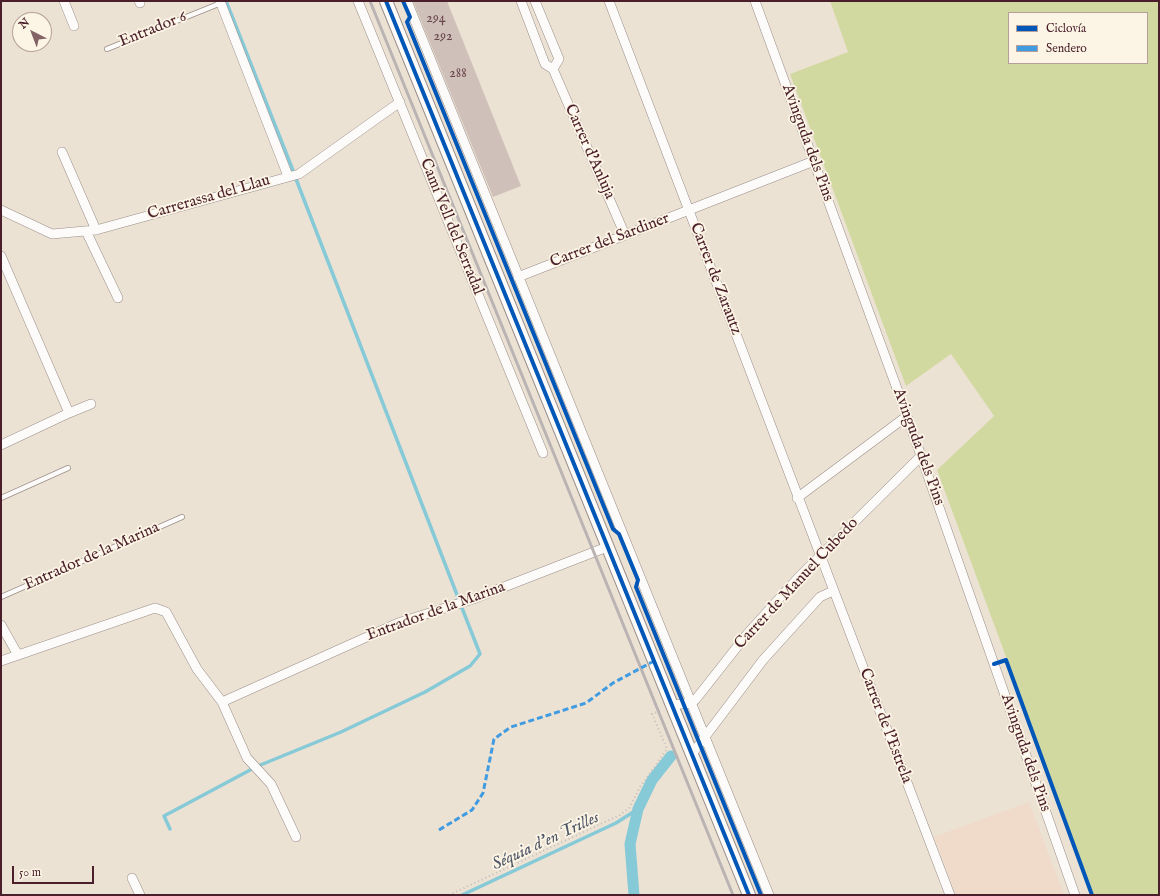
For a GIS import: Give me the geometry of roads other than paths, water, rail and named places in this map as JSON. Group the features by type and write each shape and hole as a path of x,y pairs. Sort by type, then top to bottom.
{"street":[{"path":"64,1 74,26"},
{"name":"Camí Vell del Serradal","path":"358,1 543,453"},
{"path":"386,1 749,895"},
{"path":"407,1 769,895"},
{"name":"Carrer d'Anluja","path":"521,1 545,64 553,69 625,235"},
{"path":"535,1 559,59 553,69"},
{"name":"Carrer de Zarautz","path":"609,1 821,557"},
{"name":"Avinguda dels Pins","path":"756,1 907,416 1075,895"},
{"path":"220,2 288,176"},
{"name":"Carrerassa del Llau","path":"1,210 52,234 96,230 299,174 400,102"},
{"path":"62,152 96,230"},
{"name":"Carrer del Sardiner","path":"518,277 814,162"},
{"path":"86,231 118,298"},
{"path":"1,256 69,413"},
{"path":"1,446 91,404"},
{"path":"798,498 907,416"},
{"name":"Carrer de Manuel Cubedo","path":"690,702 696,699 748,633 797,579 821,557 921,456"},
{"name":"Entrador de la Marina","path":"222,702 398,623 473,599 608,547"},
{"name":"Carrer de l'Estrela","path":"821,557 950,895"},
{"name":"Carrer de Manuel Cubedo","path":"692,754 762,660 820,597 833,591"},
{"path":"1,660 155,608 166,612 197,669 222,702 247,758 271,784 296,837"},
{"path":"1,625 18,655"},
{"path":"672,705 690,702"},
{"path":"132,878 140,895"}],"lane":[{"name":"Entrador 6","path":"107,49 220,2"},
{"path":"1,498 68,468"},
{"name":"Entrador de la Marina","path":"1,597 182,517"}],"waterway":[{"path":"226,1 294,173"},
{"path":"296,179 459,600"},
{"path":"258,766 341,732 425,692 470,666 480,654 462,608"},
{"path":"634,895 630,844 638,809 652,780 671,756"},
{"path":"170,829 164,816 252,769"},
{"name":"Séquia d'en Trilles","path":"462,895 616,823 638,809"}],"railway":[{"path":"370,1 733,895"}]}
